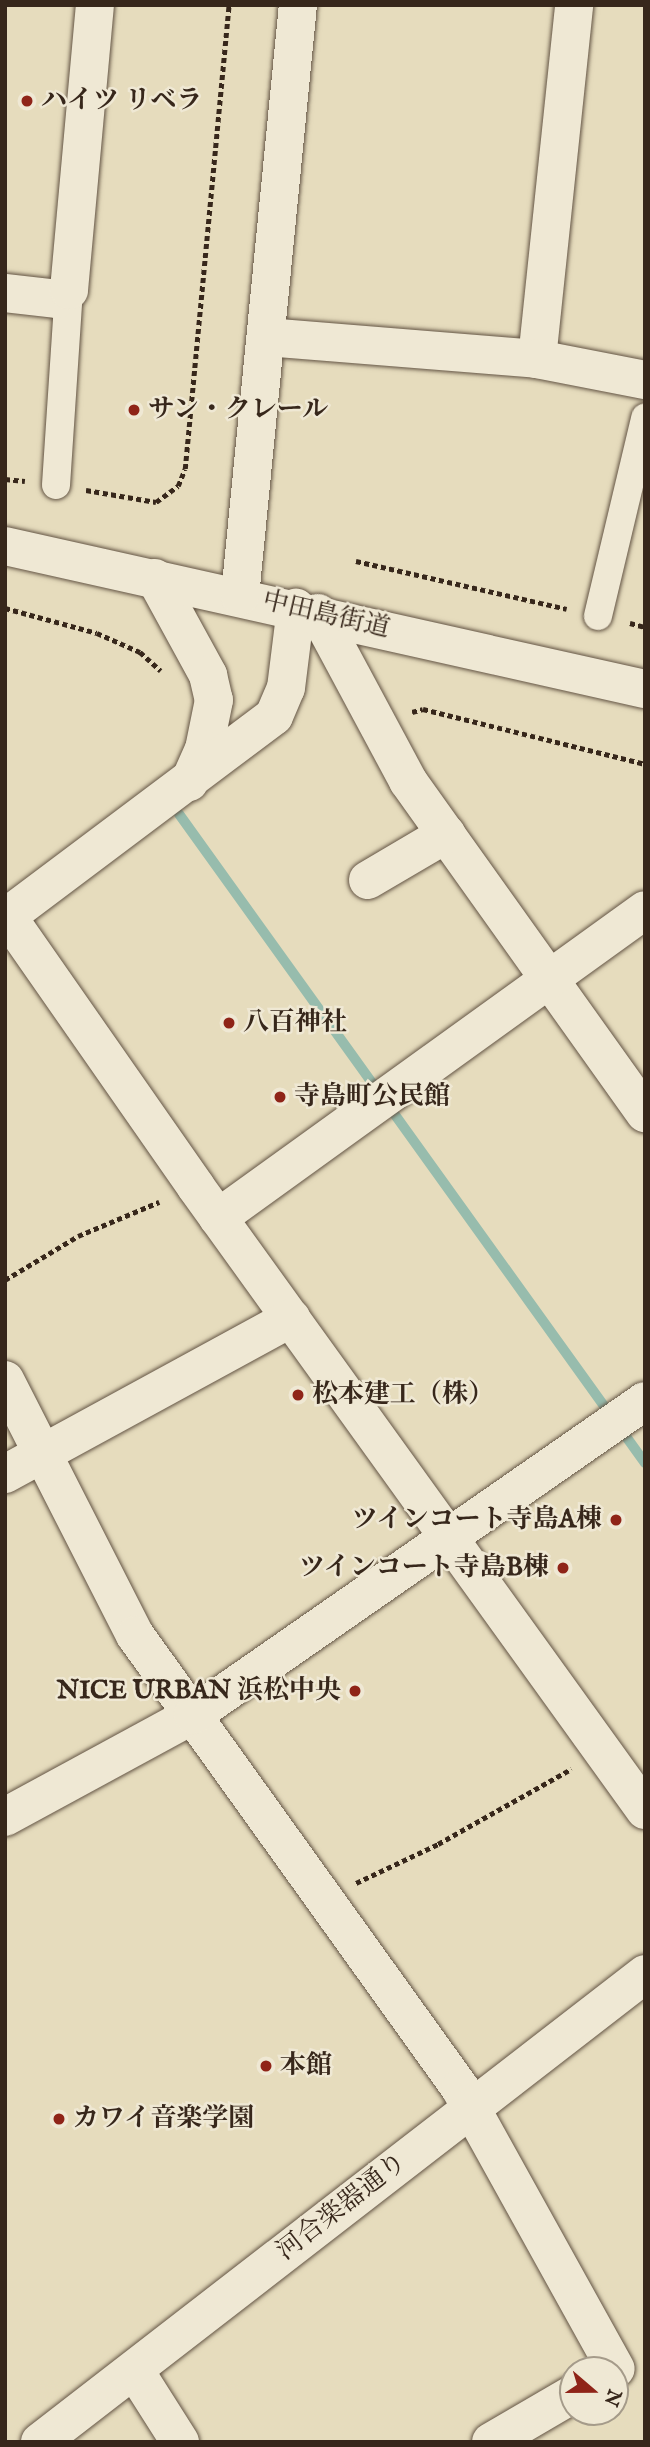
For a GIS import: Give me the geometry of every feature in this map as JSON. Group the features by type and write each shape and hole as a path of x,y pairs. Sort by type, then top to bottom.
{"street":[{"path":"56,485 69,289 95,5"},
{"path":"240,596 298,5"},
{"path":"537,359 574,5"},
{"path":"5,293 58,299 69,289"},
{"path":"266,337 537,359 645,380"},
{"path":"598,616 645,418"},
{"name":"中田島街道","path":"5,546 240,596 645,689"},
{"path":"155,578 208,675 214,699 204,750 190,782"},
{"path":"307,611 286,688 274,716 190,782 6,916 218,1219 645,1810"},
{"path":"307,611 408,781 645,1113"},
{"path":"368,880 446,834"},
{"path":"218,1219 645,910"},
{"path":"5,1474 291,1318"},
{"path":"5,1380 135,1635 326,1899 471,2106 620,2356"},
{"path":"5,1816 193,1715 625,1415"},
{"name":"河合楽器通り","path":"40,2442 645,1974"},
{"path":"135,2371 180,2442"},
{"path":"491,2442 559,2402"}],"path":[{"path":"5,479 156,502 178,486 185,469 229,5"},
{"path":"356,561 645,627"},
{"path":"5,608 97,633 140,652 167,682"},
{"path":"408,715 423,709 645,764"},
{"path":"5,1280 78,1236 196,1187"},
{"path":"326,1899 438,1844 601,1749"}],"waterway":[{"path":"179,814 645,1463"}],"place":[{"name":"ハイツ リベラ","path":"27,101"},
{"name":"サン・クレール","path":"134,410"},
{"name":"八百神社","path":"229,1023"},
{"name":"寺島町公民館","path":"280,1097"},
{"name":"松本建工（株）","path":"298,1395"},
{"name":"ツインコート寺島A棟","path":"616,1520"},
{"name":"ツインコート寺島B棟","path":"563,1568"},
{"name":"NICE URBAN 浜松中央","path":"355,1691"},
{"name":"本館","path":"266,2066"},
{"name":"カワイ音楽学園","path":"59,2119"}]}
